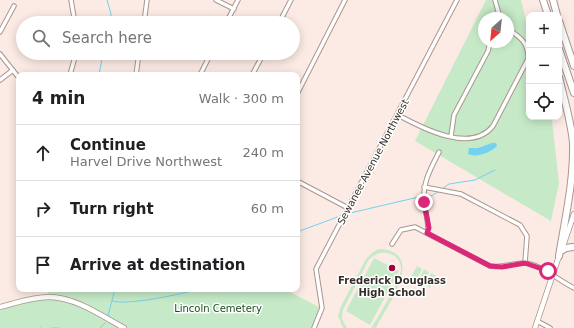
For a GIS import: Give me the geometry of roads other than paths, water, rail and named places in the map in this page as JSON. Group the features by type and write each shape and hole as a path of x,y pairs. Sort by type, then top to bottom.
{"highway":[{"path":"543,0 547,12"},
{"path":"553,0 556,12"},
{"path":"562,30 574,66"},
{"path":"562,58 574,93"},
{"path":"560,254 570,193 573,144 561,84"},
{"path":"566,238 574,248"},
{"path":"560,254 566,248 574,248"}],"main road":[{"path":"535,328 574,214"},
{"path":"0,307 30,299 58,298 81,306 124,328"}],"street":[{"path":"71,0 74,16"},
{"path":"145,16 147,0"},
{"path":"216,0 234,9"},
{"path":"230,16 238,0"},
{"path":"283,16 291,0"},
{"path":"300,88 345,0"},
{"name":"Sewanee Avenue Northwest","path":"314,328 322,308 316,269 457,0"},
{"path":"495,0 498,12"},
{"path":"0,32 14,6"},
{"path":"398,115 438,135 474,138 480,137 489,131 526,66 528,53 526,45 519,35 514,32"},
{"path":"451,136 454,115 489,48"},
{"path":"0,54 16,74"},
{"path":"71,72 74,60"},
{"path":"136,72 138,60"},
{"path":"202,72 208,60"},
{"path":"254,72 260,60"},
{"path":"0,80 13,70"},
{"path":"427,233 429,228 424,202 424,186 428,173 439,152"},
{"path":"300,184 348,208"},
{"path":"424,186 461,194 520,225 527,236 525,263"},
{"path":"392,244 398,233 406,227 415,227 490,266 502,267 525,263 548,271 574,288"},
{"path":"537,322 550,328"}],"water":[{"path":"496,143 497,146 487,153 479,155 468,154 469,148 478,148"}],"waterway":[{"path":"107,0 111,16"},
{"path":"100,72 102,60"},
{"path":"442,189 449,184 475,180 495,170"},
{"path":"426,196 431,196 440,191"},
{"path":"346,214 423,196"},
{"path":"300,231 343,215"},
{"path":"108,316 114,292"},
{"path":"112,301 141,301 188,292"},
{"path":"100,328 105,323"},
{"path":"52,328 59,328"}],"place":[{"name":"Frederick Douglass High School","path":"392,268"}],"park label":[{"name":"Lincoln Cemetery","path":"218,308"}]}
